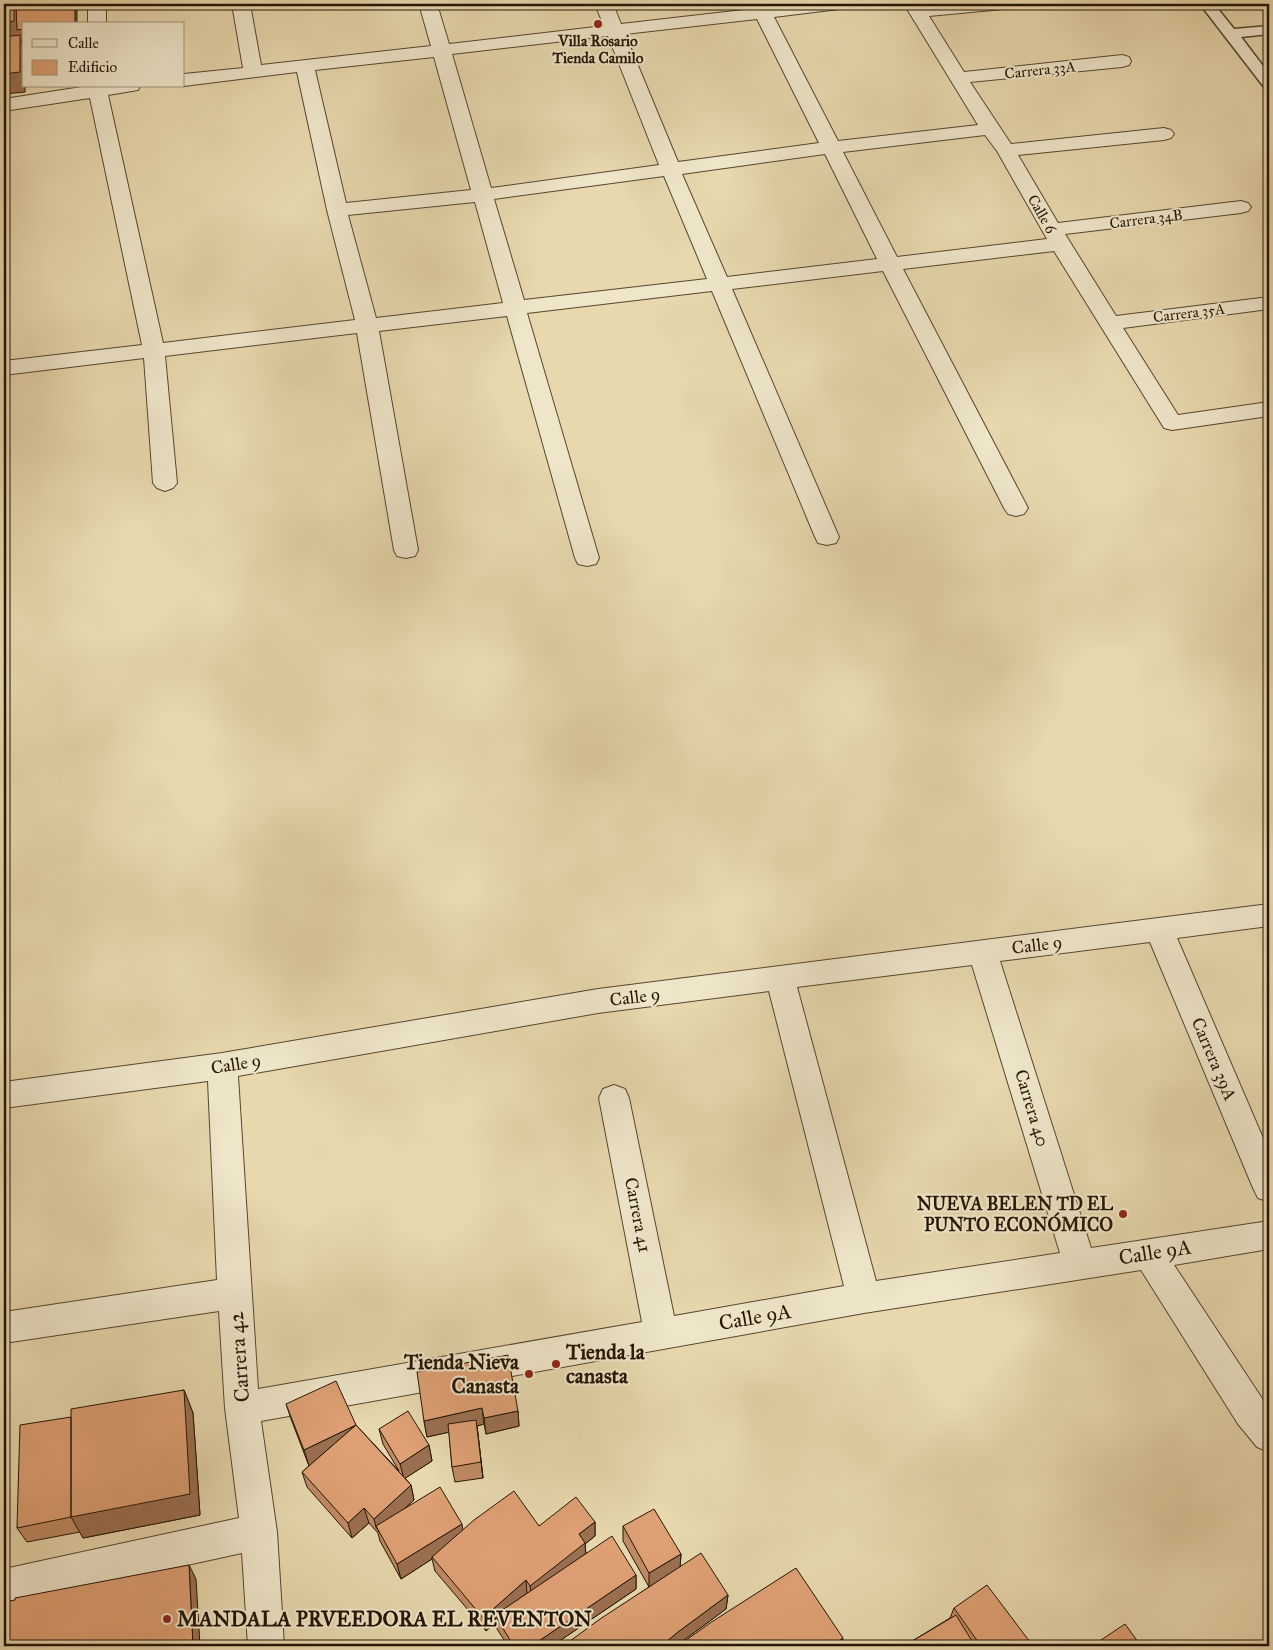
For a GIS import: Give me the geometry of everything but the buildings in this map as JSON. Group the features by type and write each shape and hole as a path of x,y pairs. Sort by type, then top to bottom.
{"street":[{"path":"97,4 97,22"},
{"path":"241,4 253,72"},
{"path":"428,4 587,558"},
{"path":"604,4 616,30 670,170 827,537"},
{"path":"185,80 616,30 761,8 839,4"},
{"path":"916,8 1003,4"},
{"path":"761,8 1016,508"},
{"name":"Calle 6","path":"916,8 990,129 1006,150 1055,237 1172,423 1269,409"},
{"name":"Carrera 33A","path":"958,78 1122,61"},
{"path":"305,65 337,210 367,326 406,550"},
{"path":"4,105 97,88 154,350 165,483"},
{"path":"337,210 483,195 832,147 990,129"},
{"path":"1006,150 1164,134"},
{"name":"Carrera 34B","path":"4,368 890,264 1241,207"},
{"name":"Carrera 35A","path":"1109,323 1269,303"},
{"name":"Calle 9","path":"4,1095 222,1066 598,1002 1269,915"},
{"name":"Carrera 39A","path":"1159,929 1269,1188"},
{"name":"Carrera 40","path":"983,952 1079,1264"},
{"path":"780,978 864,1298"},
{"name":"Carrera 42","path":"222,1066 242,1408 259,1532 266,1646"},
{"name":"Carrera 41","path":"614,1098 661,1333"},
{"name":"Calle 9A","path":"242,1408 864,1298 1269,1235"},
{"path":"1148,1253 1250,1412 1269,1435"},
{"path":"4,1328 234,1293"},
{"path":"4,1587 259,1532"}],"lane":[{"path":"1207,4 1269,84"},
{"path":"1230,34 1269,30"}],"place":[{"name":"Villa Rosario Tienda Camilo","path":"598,24"},
{"name":"NUEVA BELEN TD EL PUNTO ECONÓMICO","path":"1123,1214"},
{"name":"Tienda la canasta","path":"556,1364"},
{"name":"Tienda Nieva Canasta","path":"529,1374"},
{"name":"MANDALA PRVEEDORA EL REVENTON","path":"167,1619"}]}
